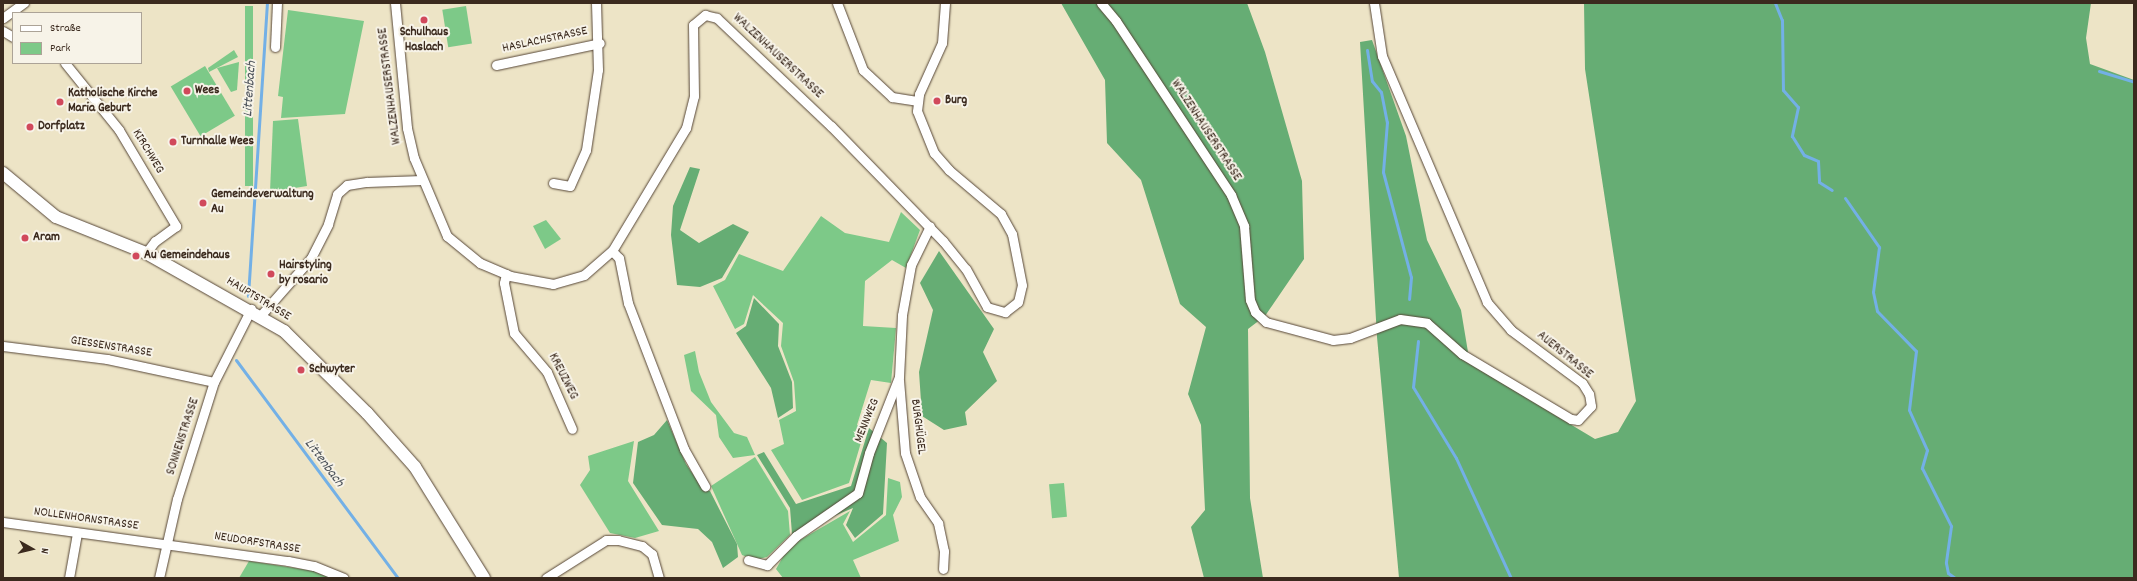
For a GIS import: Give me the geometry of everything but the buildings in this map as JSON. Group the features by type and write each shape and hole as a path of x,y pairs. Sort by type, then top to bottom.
{"main road":[{"name":"HAUPTSTRASSE","path":"3,173 56,217 146,254 256,312 293,339 389,436 415,467 481,577"}],"street":[{"path":"12,12 24,3"},
{"path":"275,47 277,3"},
{"name":"WALZENHAUSERSTRASSE","path":"395,3 407,128 422,180 439,222 451,240 480,263 506,274 536,283 568,282 584,275 612,251 686,128 694,96 693,26 705,15 717,18 768,66 930,226 966,269 987,307 1005,312 1014,307 1020,296 1023,276 1012,234 1001,214 949,170 934,153 921,125 917,101"},
{"name":"HASLACHSTRASSE","path":"553,183 570,186 586,150 596,97 600,43 596,3"},
{"path":"837,3 863,70 892,97 917,101 942,43 945,3"},
{"name":"WALZENHAUSERSTRASSE","path":"1101,3 1121,28 1232,195 1244,226 1250,300 1255,312"},
{"name":"AUERSTRASSE","path":"1255,312 1266,322 1333,340 1350,338 1386,322 1414,319 1427,323 1462,354 1571,419 1584,417 1591,406 1590,394 1582,383 1511,330 1487,302 1382,56 1374,3"},
{"path":"3,30 12,36"},
{"name":"HASLACHSTRASSE","path":"496,66 600,43"},
{"name":"KIRCHWEG","path":"66,64 119,130 176,226 155,241 146,254"},
{"name":"SONNENSTRASSE","path":"159,578 165,543 214,382 256,312 311,258 328,224 337,194 354,184 422,180"},
{"name":"MENNWEG","path":"748,560 767,565 796,536 858,493 869,453 899,377 902,315 911,265 930,226"},
{"path":"612,251 619,258 628,303 684,449 705,486"},
{"name":"KREUZWEG","path":"506,274 504,283 514,332 547,372 572,429"},
{"name":"GIESSENSTRASSE","path":"3,346 107,359 214,382"},
{"name":"BURGHÜGEL","path":"899,377 906,453 920,497 938,523 944,551 943,569"},
{"name":"NOLLENHORNSTRASSE","path":"3,522 77,533 165,543"},
{"path":"69,578 77,533"},
{"path":"546,578 606,540 618,540 642,546 652,554 659,578"},
{"name":"NEUDORFSTRASSE","path":"165,543 314,566 344,578"}],"green space":[{"path":"1061,3 1247,3 1265,52 1302,181 1304,259 1265,316 1248,329 1250,498 1263,578 1204,578 1191,527 1205,510 1201,425 1188,394 1206,327 1180,304 1141,180 1107,143 1105,80"},
{"path":"1584,3 2091,3 2086,38 2090,64 2134,80 2134,578 1399,578 1377,337 1360,42 1372,40 1406,136 1427,240 1461,310 1470,364 1595,439 1618,432 1636,401 1585,69"},
{"path":"245,6 253,6 253,186 245,186"},
{"path":"466,6 472,44 448,47 442,10"},
{"path":"288,10 364,21 345,114 281,118 283,97 278,96"},
{"path":"234,50 238,57 209,72 208,68"},
{"path":"239,62 237,90 231,92 217,68"},
{"path":"205,66 235,116 201,136 171,87"},
{"path":"298,119 307,186 270,192 273,121"},
{"path":"690,167 700,169 680,230 699,243 733,224 749,232 722,278 700,287 677,285 671,235 673,206"},
{"path":"901,212 920,230 906,268 892,260 865,281 863,326 896,328 891,383 871,380 857,425 865,429 849,483 802,500 771,450 784,444 779,420 796,411 794,382 781,346 783,323 753,295 744,324 735,329 713,286 725,280 739,254 783,271 821,216 845,233 889,242"},
{"path":"546,220 561,239 545,249 533,226"},
{"path":"939,251 994,329 983,352 997,381 965,412 967,425 944,430 922,416 919,372 933,310 920,283"},
{"path":"754,298 779,324 778,346 792,382 793,408 778,418 771,388 736,333 746,326"},
{"path":"695,351 699,372 711,402 734,433 747,437 755,455 733,458 719,437 716,415 691,391 684,355"},
{"path":"667,420 686,464 703,489 710,491 737,544 738,557 723,568 712,542 698,529 662,525 633,483 638,442 654,435"},
{"path":"869,428 887,443 883,514 855,538 846,525 853,508 792,534 790,508 757,455 764,452 796,504 851,486"},
{"path":"634,441 628,481 659,531 635,538 610,533 580,485 590,470 588,456"},
{"path":"755,457 788,511 790,535 767,557 755,560 742,555 711,486"},
{"path":"888,478 900,482 902,497 893,515 899,541 853,560 861,578 783,578 776,569 784,555 800,540 850,511 843,524 853,542 886,515"},
{"path":"1064,483 1067,517 1052,518 1049,484"},
{"path":"249,561 314,571 331,578 239,578"}],"waterway":[{"name":"Littenbach","path":"248,296 267,3"},
{"path":"1775,3 1782,20 1783,90 1798,107 1792,136 1804,155 1818,161 1819,182 1832,190"},
{"path":"1367,50 1372,81 1381,92 1387,122 1383,172 1411,277 1409,299"},
{"path":"2099,71 2134,82"},
{"path":"1845,198 1879,247 1873,292 1877,311 1916,351 1909,410 1927,450 1922,468 1951,526 1946,563 1948,573 1955,578"},
{"path":"1418,341 1413,387 1456,458 1511,578"},
{"name":"Littenbach","path":"236,360 398,578"}],"place":[{"name":"Schulhaus Haslach","path":"424,20"},
{"name":"Wees","path":"187,91"},
{"name":"Burg","path":"937,101"},
{"name":"Katholische Kirche Maria Geburt","path":"60,102"},
{"name":"Dorfplatz","path":"30,127"},
{"name":"Turnhalle Wees","path":"173,142"},
{"name":"Gemeindeverwaltung Au","path":"203,203"},
{"name":"Aram","path":"25,238"},
{"name":"Au Gemeindehaus","path":"136,256"},
{"name":"Hairstyling by rosario","path":"271,274"},
{"name":"Schwyter","path":"301,370"}]}
